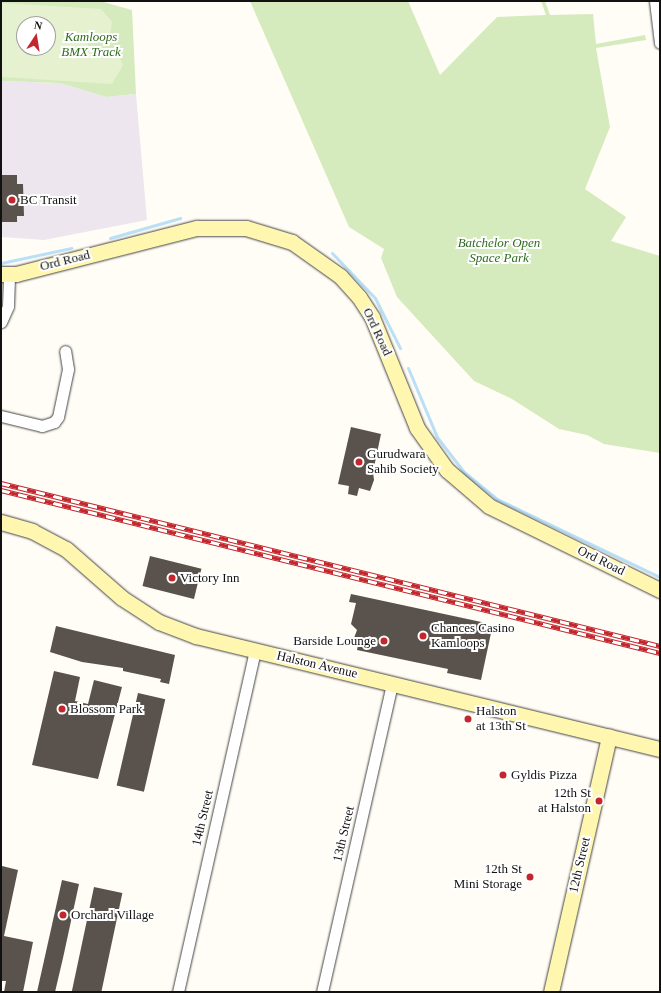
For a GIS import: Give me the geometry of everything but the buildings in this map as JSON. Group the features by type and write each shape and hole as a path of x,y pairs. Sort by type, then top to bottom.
{"street":[{"path":"655,1 660,43"},
{"name":"Ord Road","path":"5,274 197,228 246,228 292,242 340,276 359,297 372,317 418,428 447,470 489,506 660,590"},
{"path":"1,322 8,306 5,274"},
{"path":"1,416 42,426 54,422 58,417 68,369 65,351"},
{"name":"Halston Avenue","path":"1,522 32,531 66,549 122,598 159,622 196,636 660,749"},
{"name":"14th Street","path":"178,992 255,650"},
{"name":"13th Street","path":"322,992 392,683"},
{"name":"12th Street","path":"550,992 609,737"}],"shaded area":[{"path":"1,81 60,83 106,97 136,94 147,220 44,240 1,237"}],"green space":[{"name":"Kamloops BMX Track","path":"1,1 100,1 132,10 136,94 106,97 60,83 2,81"},
{"name":"Batchelor Open Space Park","path":"250,1 408,1 440,75 497,17 546,15 541,1 545,1 550,15 593,14 596,44 645,35 646,40 596,48 610,127 585,189 626,217 611,241 660,256 660,453 604,444 587,435 559,429 512,399 474,381 397,297 381,258 384,249 349,227"},
{"path":"1,3 101,9 112,22 110,35 88,40 88,48 118,54 123,65 112,84 2,77"}],"waterway":[{"path":"110,238 180,218"},
{"path":"1,263 71,248"},
{"path":"332,253 375,298 400,348"},
{"path":"408,368 437,437 464,472 497,499 660,577"}],"railway":[{"path":"1,483 660,646"},
{"path":"1,490 660,653"}],"place":[{"name":"BC Transit","path":"12,200"},
{"name":"Gurudwara Sahib Society","path":"359,462"},
{"name":"Victory Inn","path":"172,578"},
{"name":"Chances Casino Kamloops","path":"423,636"},
{"name":"Barside Lounge","path":"384,641"},
{"name":"Blossom Park","path":"62,709"},
{"name":"Halston at 13th St","path":"468,719"},
{"name":"Gyldis Pizza","path":"503,775"},
{"name":"12th St at Halston","path":"599,801"},
{"name":"12th St Mini Storage","path":"530,877"},
{"name":"Orchard Village","path":"63,915"}]}
